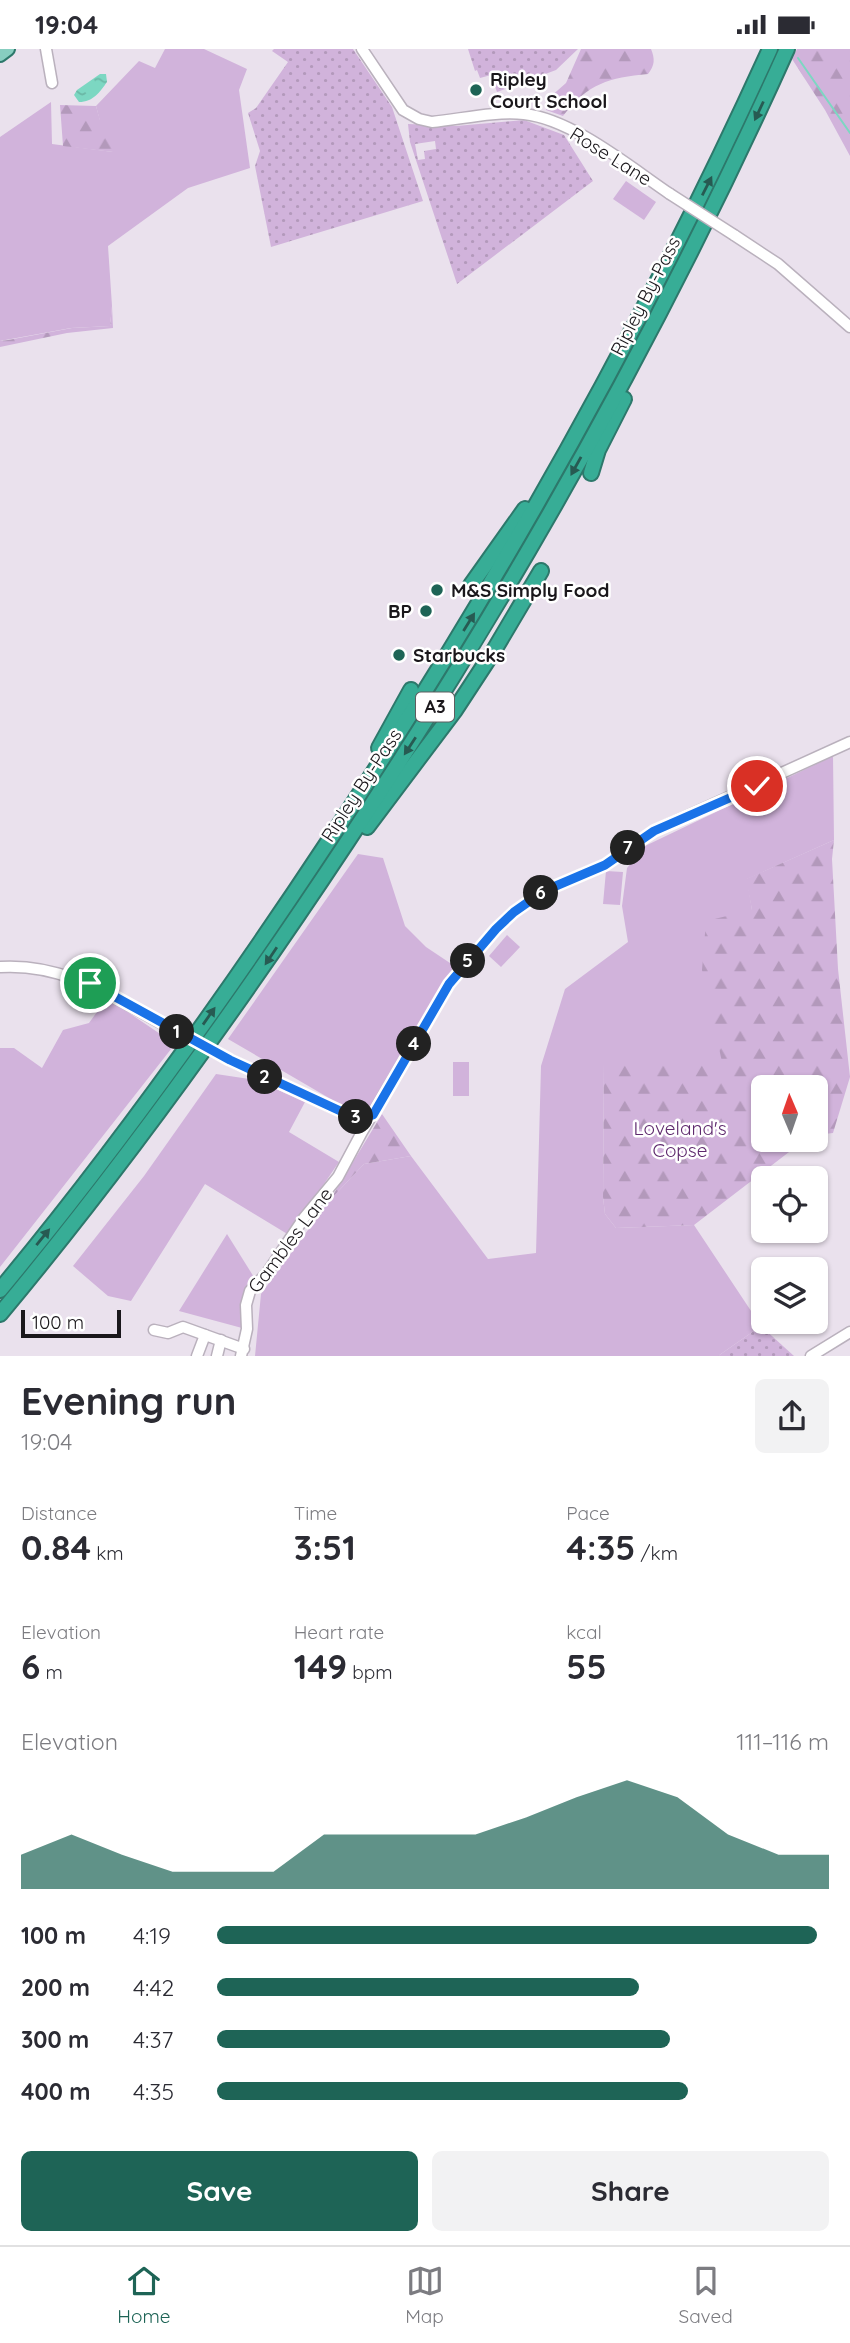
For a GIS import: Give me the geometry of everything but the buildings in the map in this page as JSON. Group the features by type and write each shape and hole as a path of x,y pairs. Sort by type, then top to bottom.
{"highway":[{"name":"Ripley By-Pass","path":"0,1290 92,1177 182,1055 276,920 400,733 475,611 607,380 716,168 770,49"},
{"name":"Ripley By-Pass","path":"0,1314 112,1174 195,1063 288,931 414,740 490,617 570,477 672,288 756,119 787,49"},
{"path":"591,473 598,450 643,361 672,288"},
{"path":"471,585 519,517 607,380"},
{"path":"288,931 455,710 541,571"},
{"path":"276,920 392,727 411,690"}],"main road":[{"path":"0,55 8,49"}],"street":[{"path":"46,49 52,83"},
{"name":"Rose Lane","path":"362,49 403,110 419,120 432,122 513,114 545,119 572,130 778,264 850,327"},
{"name":"Gambles Lane","path":"243,1352 247,1329 246,1305 250,1291 267,1273 304,1218 338,1177 449,984 496,929 514,912 544,891 605,865 654,831 850,742"},
{"path":"0,967 25,966 74,977 104,990 230,1060 349,1115 361,1118 373,1115"},
{"path":"349,1115 362,1132"},
{"path":"154,1330 168,1333 183,1327 243,1352"},
{"path":"811,1356 850,1332"},
{"path":"197,1356 205,1335"},
{"path":"216,1356 221,1341"}],"green space":[{"path":"165,49 204,49 247,69 239,90 250,168 188,188 108,246 112,306 110,326 71,328 0,341 0,137 51,102 52,144 113,152 96,106 139,61 155,68"},
{"path":"353,49 392,107 423,201 271,247 255,166 260,151 248,113 256,108 288,62 272,51"},
{"path":"468,49 578,49 556,70 497,92 491,75 480,78 477,70 475,71"},
{"path":"581,49 651,49 653,65 648,74 611,80 591,89 563,116 546,110 549,98 566,83"},
{"path":"797,49 850,49 850,156 825,110 792,59"},
{"path":"60,105 96,106 100,120 110,124 117,139 113,152 63,146"},
{"path":"524,120 564,135 593,181 457,284 410,142 408,124 456,126","holes":["435,141 436,149 424,151 425,159 418,160 415,144"]},
{"path":"626,181 656,202 644,220 613,199"},
{"path":"112,306 113,328 67,333 0,347 0,341 72,328 110,326"},
{"path":"833,756 834,840 747,879 752,910 722,1062 604,1063 605,1214 616,1228 694,1225 751,1311 751,1333 718,1356 255,1356 261,1294 330,1200 364,1164 411,1156 488,1259 536,1253 541,1066 565,989 628,942 622,906 627,868 645,846"},
{"name":"Loveland's Copse","path":"834,840 832,859 838,969 850,1077 833,1133 828,1134 828,1075 751,1075 751,1152 789,1152 771,1166 751,1166 751,1181 694,1225 616,1228 605,1214 603,1197 604,1062 722,1062 702,970 706,921 752,910 746,879"},
{"path":"358,854 383,858 405,926 426,947 456,967 371,1108 364,1113 353,1112 228,1039"},
{"path":"606,871 623,872 620,905 603,904"},
{"path":"507,935 520,947 501,967 489,956"},
{"path":"107,998 175,1044 0,1267 0,1048 14,1048 42,1068 63,1030 89,1023"},
{"path":"453,1062 469,1062 469,1096 453,1096"},
{"path":"216,1074 256,1080 305,1102 289,1132 339,1162 289,1235 205,1184 131,1301 108,1296 73,1266 144,1176"},
{"path":"382,1114 411,1156 364,1164 330,1200"},
{"path":"227,1234 257,1282 244,1297 241,1308 242,1328 179,1311"},
{"path":"751,1333 770,1334 794,1356 718,1356"}],"water":[{"path":"100,74 106,74 107,82 99,93 79,102 74,95 77,90"}],"waterway":[{"path":"798,58 850,133"}],"place":[{"name":"Ripley Court School","path":"476,90"},
{"name":"M&S Simply Food","path":"437,590"},
{"name":"BP","path":"426,611"},
{"name":"Starbucks","path":"399,655"}],"route":[{"path":"90,983 147,1016 264,1076 349,1115 358,1118 373,1115 449,984 514,912 544,891 605,865 654,831 757,786"}]}
